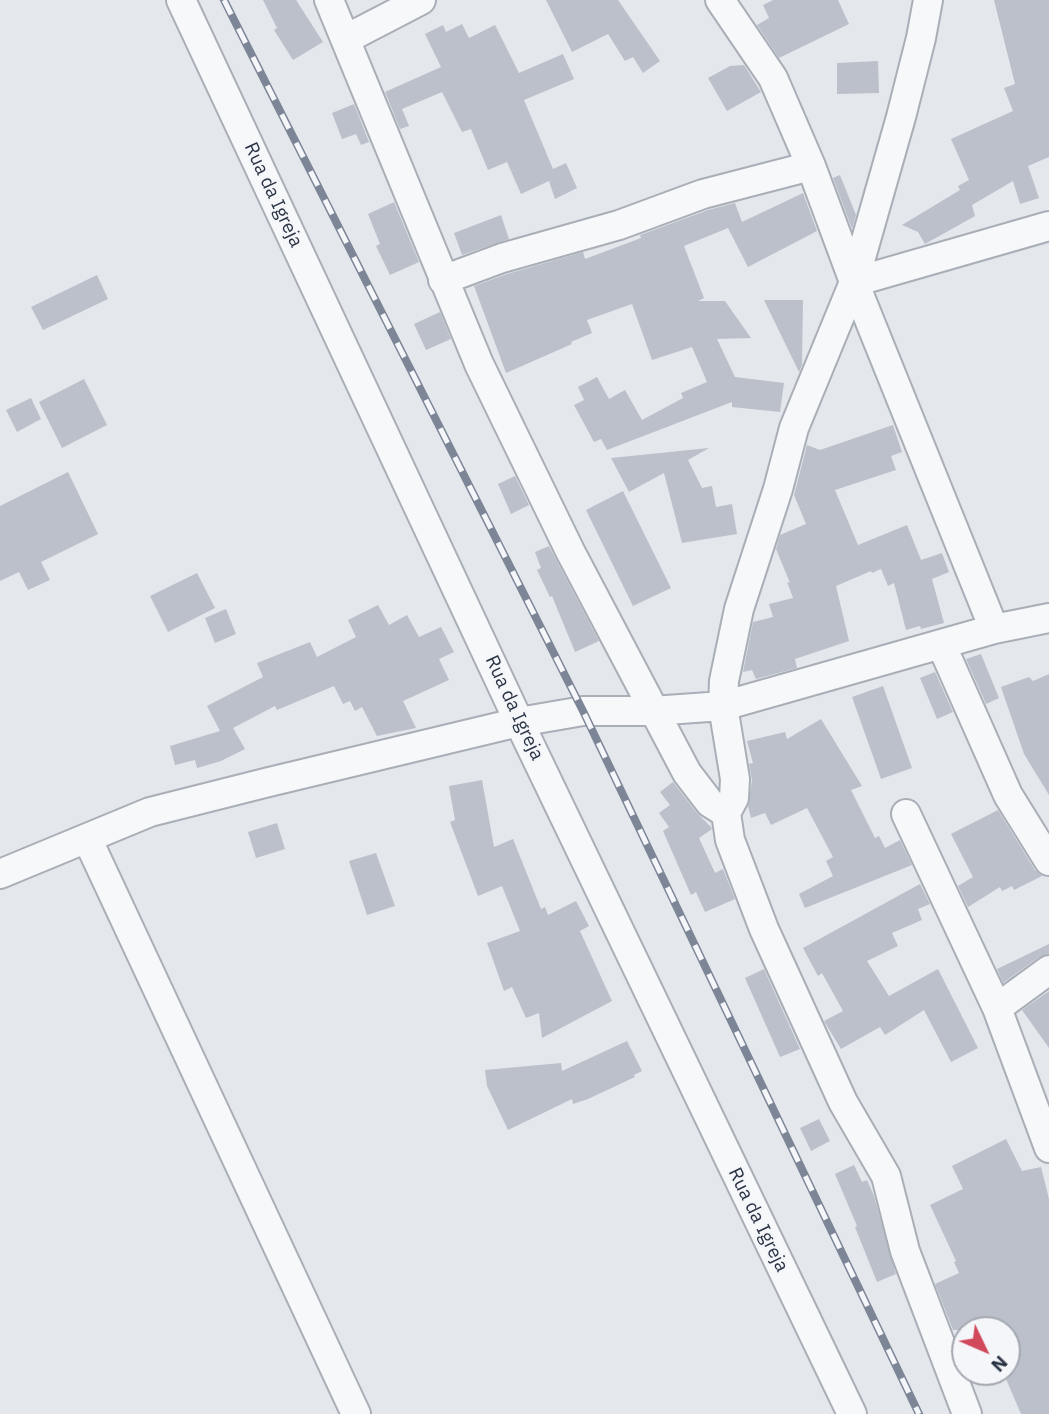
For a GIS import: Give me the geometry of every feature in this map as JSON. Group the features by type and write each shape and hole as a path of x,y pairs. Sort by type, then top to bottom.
{"street":[{"name":"Rua da Igreja","path":"181,0 519,722 852,1414"},
{"path":"329,0 479,364 564,539 652,711 687,773 710,803 726,813"},
{"path":"346,39 421,0"},
{"path":"720,0 773,78 811,166 854,282 994,629"},
{"path":"928,0 901,117 854,282 794,428 778,489 739,609 724,681 723,706 735,779 734,798 726,813 730,840 740,870 769,941 843,1102 886,1176 905,1251 967,1414"},
{"path":"443,280 502,258 618,225 703,194 811,166"},
{"path":"854,282 1049,226"},
{"path":"0,874 150,812 519,722 583,711 652,711 723,706 942,646 994,629 1049,618"},
{"path":"942,646 1008,795 1049,861"},
{"path":"906,814 997,1008 1049,1148"},
{"path":"88,838 356,1414"},
{"path":"997,1008 1049,970"}],"building":[{"path":"263,0 296,0 323,42 293,60 274,30 277,28"},
{"path":"546,0 618,0 660,61 643,73 633,57 625,61 608,34 572,52"},
{"path":"773,0 838,0 849,24 779,58 757,25 769,18 763,5"},
{"path":"994,0 1049,0 1049,157 1028,166 1039,198 1020,204 1013,181 972,205 975,216 925,244 918,232 902,225 960,190 958,186 969,180 951,139 1013,111 1004,88 1015,84"},
{"path":"462,24 469,38 495,25 519,73 563,54 574,79 524,100 553,169 566,163 577,188 555,199 549,181 521,194 507,162 488,170 471,129 462,132 442,92 402,109 409,126 400,129 385,92 441,67 425,34 443,25 446,32"},
{"path":"878,61 879,93 837,94 837,63"},
{"path":"744,65 761,92 727,111 708,78 730,66"},
{"path":"354,104 369,142 361,145 356,134 342,139 332,113"},
{"path":"840,175 856,215 852,229 833,178"},
{"path":"803,193 817,231 748,267 728,228 684,246 704,298 698,301 725,301 751,338 717,339 735,377 784,383 780,412 732,407 732,402 607,450 601,439 594,442 574,405 584,400 578,387 597,377 609,399 625,390 642,420 683,398 681,393 707,382 692,347 652,360 632,304 587,320 592,333 506,373 474,286 583,252 585,259 641,238 640,235 735,203 742,222"},
{"path":"394,202 419,262 390,275 376,246 380,244 368,214"},
{"path":"501,215 509,239 462,255 454,233"},
{"path":"97,275 108,299 43,330 31,307"},
{"path":"764,300 803,300 802,365 799,372"},
{"path":"440,312 451,339 426,350 414,324"},
{"path":"84,379 107,425 62,448 39,402"},
{"path":"31,398 41,419 17,432 6,410"},
{"path":"893,425 902,452 891,456 896,470 835,490 858,545 907,525 921,560 942,553 949,572 932,579 944,623 906,630 894,583 888,586 881,569 872,573 871,571 836,586 849,641 795,659 797,668 756,679 752,670 743,672 753,622 773,617 769,604 793,598 776,549 780,535 806,524 794,495 807,445 820,450"},
{"path":"709,448 688,460 702,488 712,486 716,507 732,504 737,534 682,543 664,473 629,492 611,458"},
{"path":"68,472 98,534 41,562 50,580 28,590 19,572 0,581 0,506"},
{"path":"515,476 529,505 511,514 498,484"},
{"path":"623,491 671,588 633,606 586,510"},
{"path":"549,546 599,641 575,652 552,596 550,597 537,570 541,568 535,552"},
{"path":"197,573 215,608 168,632 150,596"},
{"path":"378,605 389,625 407,615 419,637 441,627 454,652 439,659 449,680 403,701 416,728 377,736 362,707 355,711 350,701 343,704 334,686 277,710 275,706 233,728 245,749 221,761 197,768 195,760 175,765 170,746 220,731 207,706 263,677 257,663 310,642 317,657 356,637 348,620"},
{"path":"226,609 236,634 215,643 205,618"},
{"path":"981,654 999,698 986,704 966,659"},
{"path":"935,672 953,712 937,719 920,678"},
{"path":"1049,674 1049,795 1024,754 1001,687 1029,677 1033,681"},
{"path":"883,686 912,768 881,779 852,697"},
{"path":"821,719 862,786 851,790 875,838 879,836 885,848 900,840 912,865 805,908 799,894 833,876 826,861 833,857 807,808 771,825 765,813 751,818 748,806 752,780 749,764 753,763 747,741 785,732 787,739"},
{"path":"482,780 494,847 513,839 541,909 545,907 548,915 576,901 589,926 580,931 612,1001 542,1038 539,1013 526,1018 512,987 504,991 487,943 520,931 502,886 478,896 450,822 455,820 449,786"},
{"path":"673,782 711,827 712,829 699,838 715,873 723,869 735,899 705,912 696,892 691,895 663,831 669,827 659,813 670,805 660,792"},
{"path":"998,810 1035,870 1042,876 1014,890 1012,886 1002,891 1000,887 968,907 958,886 973,877 951,834"},
{"path":"277,823 285,849 256,858 248,832"},
{"path":"376,853 395,906 367,915 349,861"},
{"path":"920,884 930,904 918,909 922,920 892,933 898,946 867,961 889,996 938,969 978,1048 951,1062 924,1010 885,1035 880,1027 841,1049 824,1021 843,1011 822,973 818,976 803,948"},
{"path":"1049,944 1049,954 1039,957 1003,983 997,969"},
{"path":"764,969 800,1049 780,1057 745,978"},
{"path":"1049,991 1049,1048 1022,1010"},
{"path":"627,1041 642,1071 634,1075 635,1077 588,1099 573,1104 572,1099 508,1130 487,1086 485,1070 561,1063 562,1071"},
{"path":"819,1119 830,1141 811,1151 800,1128"},
{"path":"1006,1139 1022,1171 1041,1167 1049,1199 1049,1414 1021,1414 1009,1386 1021,1386 1021,1316 951,1316 951,1325 935,1284 959,1273 930,1205 963,1189 952,1166"},
{"path":"854,1165 862,1182 867,1180 874,1196 896,1274 877,1282 835,1174"}],"railway":[{"path":"224,0 583,711 919,1414"}]}
